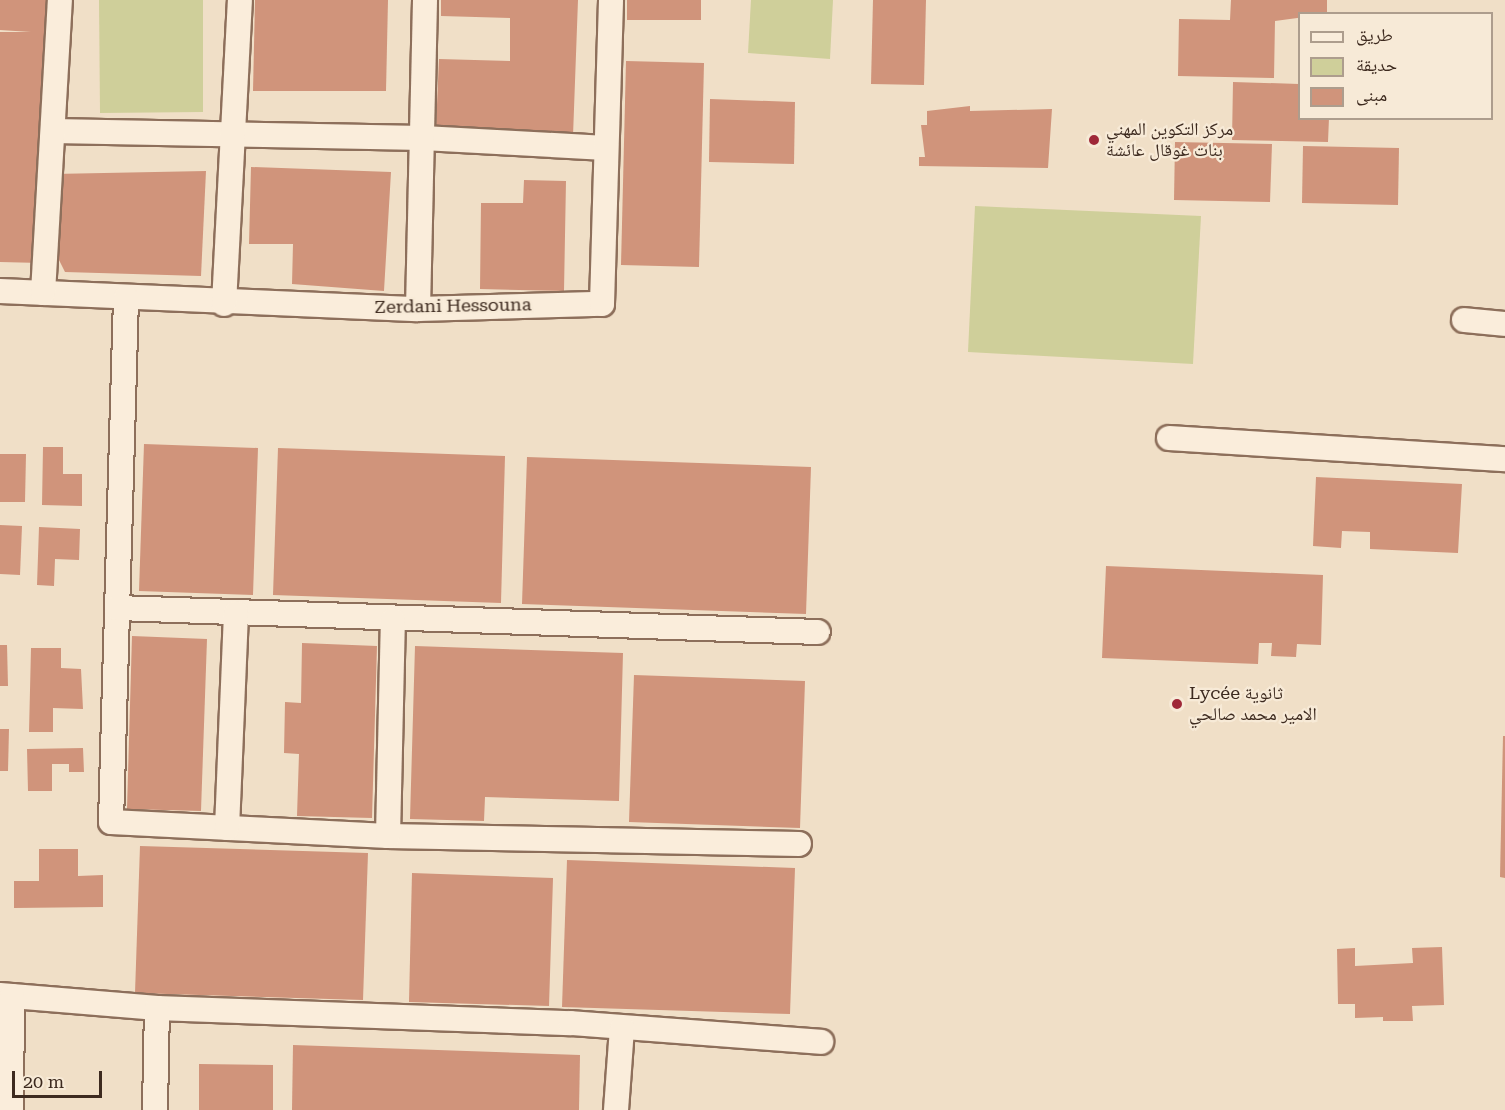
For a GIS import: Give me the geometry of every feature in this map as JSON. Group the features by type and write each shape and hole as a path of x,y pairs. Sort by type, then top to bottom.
{"street":[{"path":"43,293 60,0"},
{"path":"224,304 240,0"},
{"path":"418,309 425,0"},
{"name":"Zerdani Hessouna","path":"0,291 224,304 418,309 602,304 611,0"},
{"path":"53,131 423,138 606,148"},
{"path":"126,298 111,822 388,836 799,844"},
{"path":"1464,320 1505,324"},
{"path":"1169,438 1505,459"},
{"path":"117,608 393,620 818,632"},
{"path":"227,828 236,613"},
{"path":"388,836 393,620"},
{"path":"11,1110 6,996 157,1008 622,1028 821,1042"},
{"path":"155,1110 157,1008"},
{"path":"616,1110 622,1028"}],"green space":[{"path":"99,0 203,0 203,112 100,113"},
{"path":"751,0 833,0 830,59 748,53"},
{"path":"975,206 1201,216 1193,364 968,352"}],"building":[{"path":"0,0 50,0 41,263 0,262 0,32 31,32 0,30"},
{"path":"255,0 388,0 386,91 253,91"},
{"path":"441,0 578,0 573,136 436,127 439,59 510,61 510,18 441,16"},
{"path":"627,0 701,0 701,20 627,20"},
{"path":"873,0 926,0 924,85 871,84"},
{"path":"1231,0 1327,0 1327,12 1298,12 1298,18 1275,21 1274,78 1178,76 1179,19 1230,20"},
{"path":"626,61 704,63 699,267 621,265"},
{"path":"1233,82 1298,84 1298,120 1329,120 1328,142 1232,140"},
{"path":"710,99 795,102 794,164 709,162"},
{"path":"970,106 970,111 1052,109 1048,168 919,166 919,157 925,157 921,125 927,125 927,111"},
{"path":"1175,142 1272,144 1270,202 1174,200"},
{"path":"1303,146 1399,148 1398,205 1302,203"},
{"path":"251,167 391,172 384,291 292,284 293,244 249,244"},
{"path":"206,171 201,276 65,272 51,244 53,174"},
{"path":"524,180 566,181 564,291 480,289 481,203 523,203"},
{"path":"144,444 258,448 253,595 139,591"},
{"path":"43,447 63,447 63,474 82,474 82,506 42,505"},
{"path":"278,448 505,456 501,603 273,595"},
{"path":"0,454 26,454 25,502 0,502"},
{"path":"527,457 811,467 806,614 522,604"},
{"path":"1316,477 1462,484 1458,553 1370,549 1370,532 1342,531 1341,548 1313,546"},
{"path":"0,525 22,526 20,575 0,574"},
{"path":"39,527 80,529 79,560 55,559 54,586 37,585"},
{"path":"1106,566 1323,575 1321,645 1297,644 1296,657 1271,656 1272,643 1259,643 1258,664 1102,658"},
{"path":"132,636 207,639 201,811 127,809"},
{"path":"302,643 377,646 372,818 297,816 299,754 284,753 285,702 301,703"},
{"path":"0,645 7,645 8,686 0,686"},
{"path":"415,646 623,653 619,801 485,797 484,821 410,819"},
{"path":"31,648 61,648 61,668 81,669 83,709 53,708 53,732 29,732"},
{"path":"634,675 805,681 800,828 629,822"},
{"path":"0,729 9,729 8,771 0,771"},
{"path":"1503,736 1505,736 1505,878 1500,877"},
{"path":"83,748 84,772 69,772 69,764 52,764 52,791 28,791 27,749"},
{"path":"140,846 368,853 363,1000 135,993"},
{"path":"39,849 78,849 78,876 103,875 103,907 14,908 14,881 39,881"},
{"path":"567,860 795,868 790,1014 562,1007"},
{"path":"412,873 553,878 549,1006 409,1002"},
{"path":"1442,947 1444,1005 1412,1006 1413,1021 1383,1021 1383,1017 1355,1018 1355,1004 1338,1004 1337,949 1355,948 1355,966 1413,963 1412,948"},
{"path":"293,1045 580,1055 579,1110 292,1110"},
{"path":"199,1064 273,1065 273,1110 199,1110"}],"place":[{"name":"مركز التكوين المهني بنات غوقال عائشة","path":"1094,140"},
{"name":"Lycée ثانوية الامير محمد صالحي","path":"1177,704"}]}
